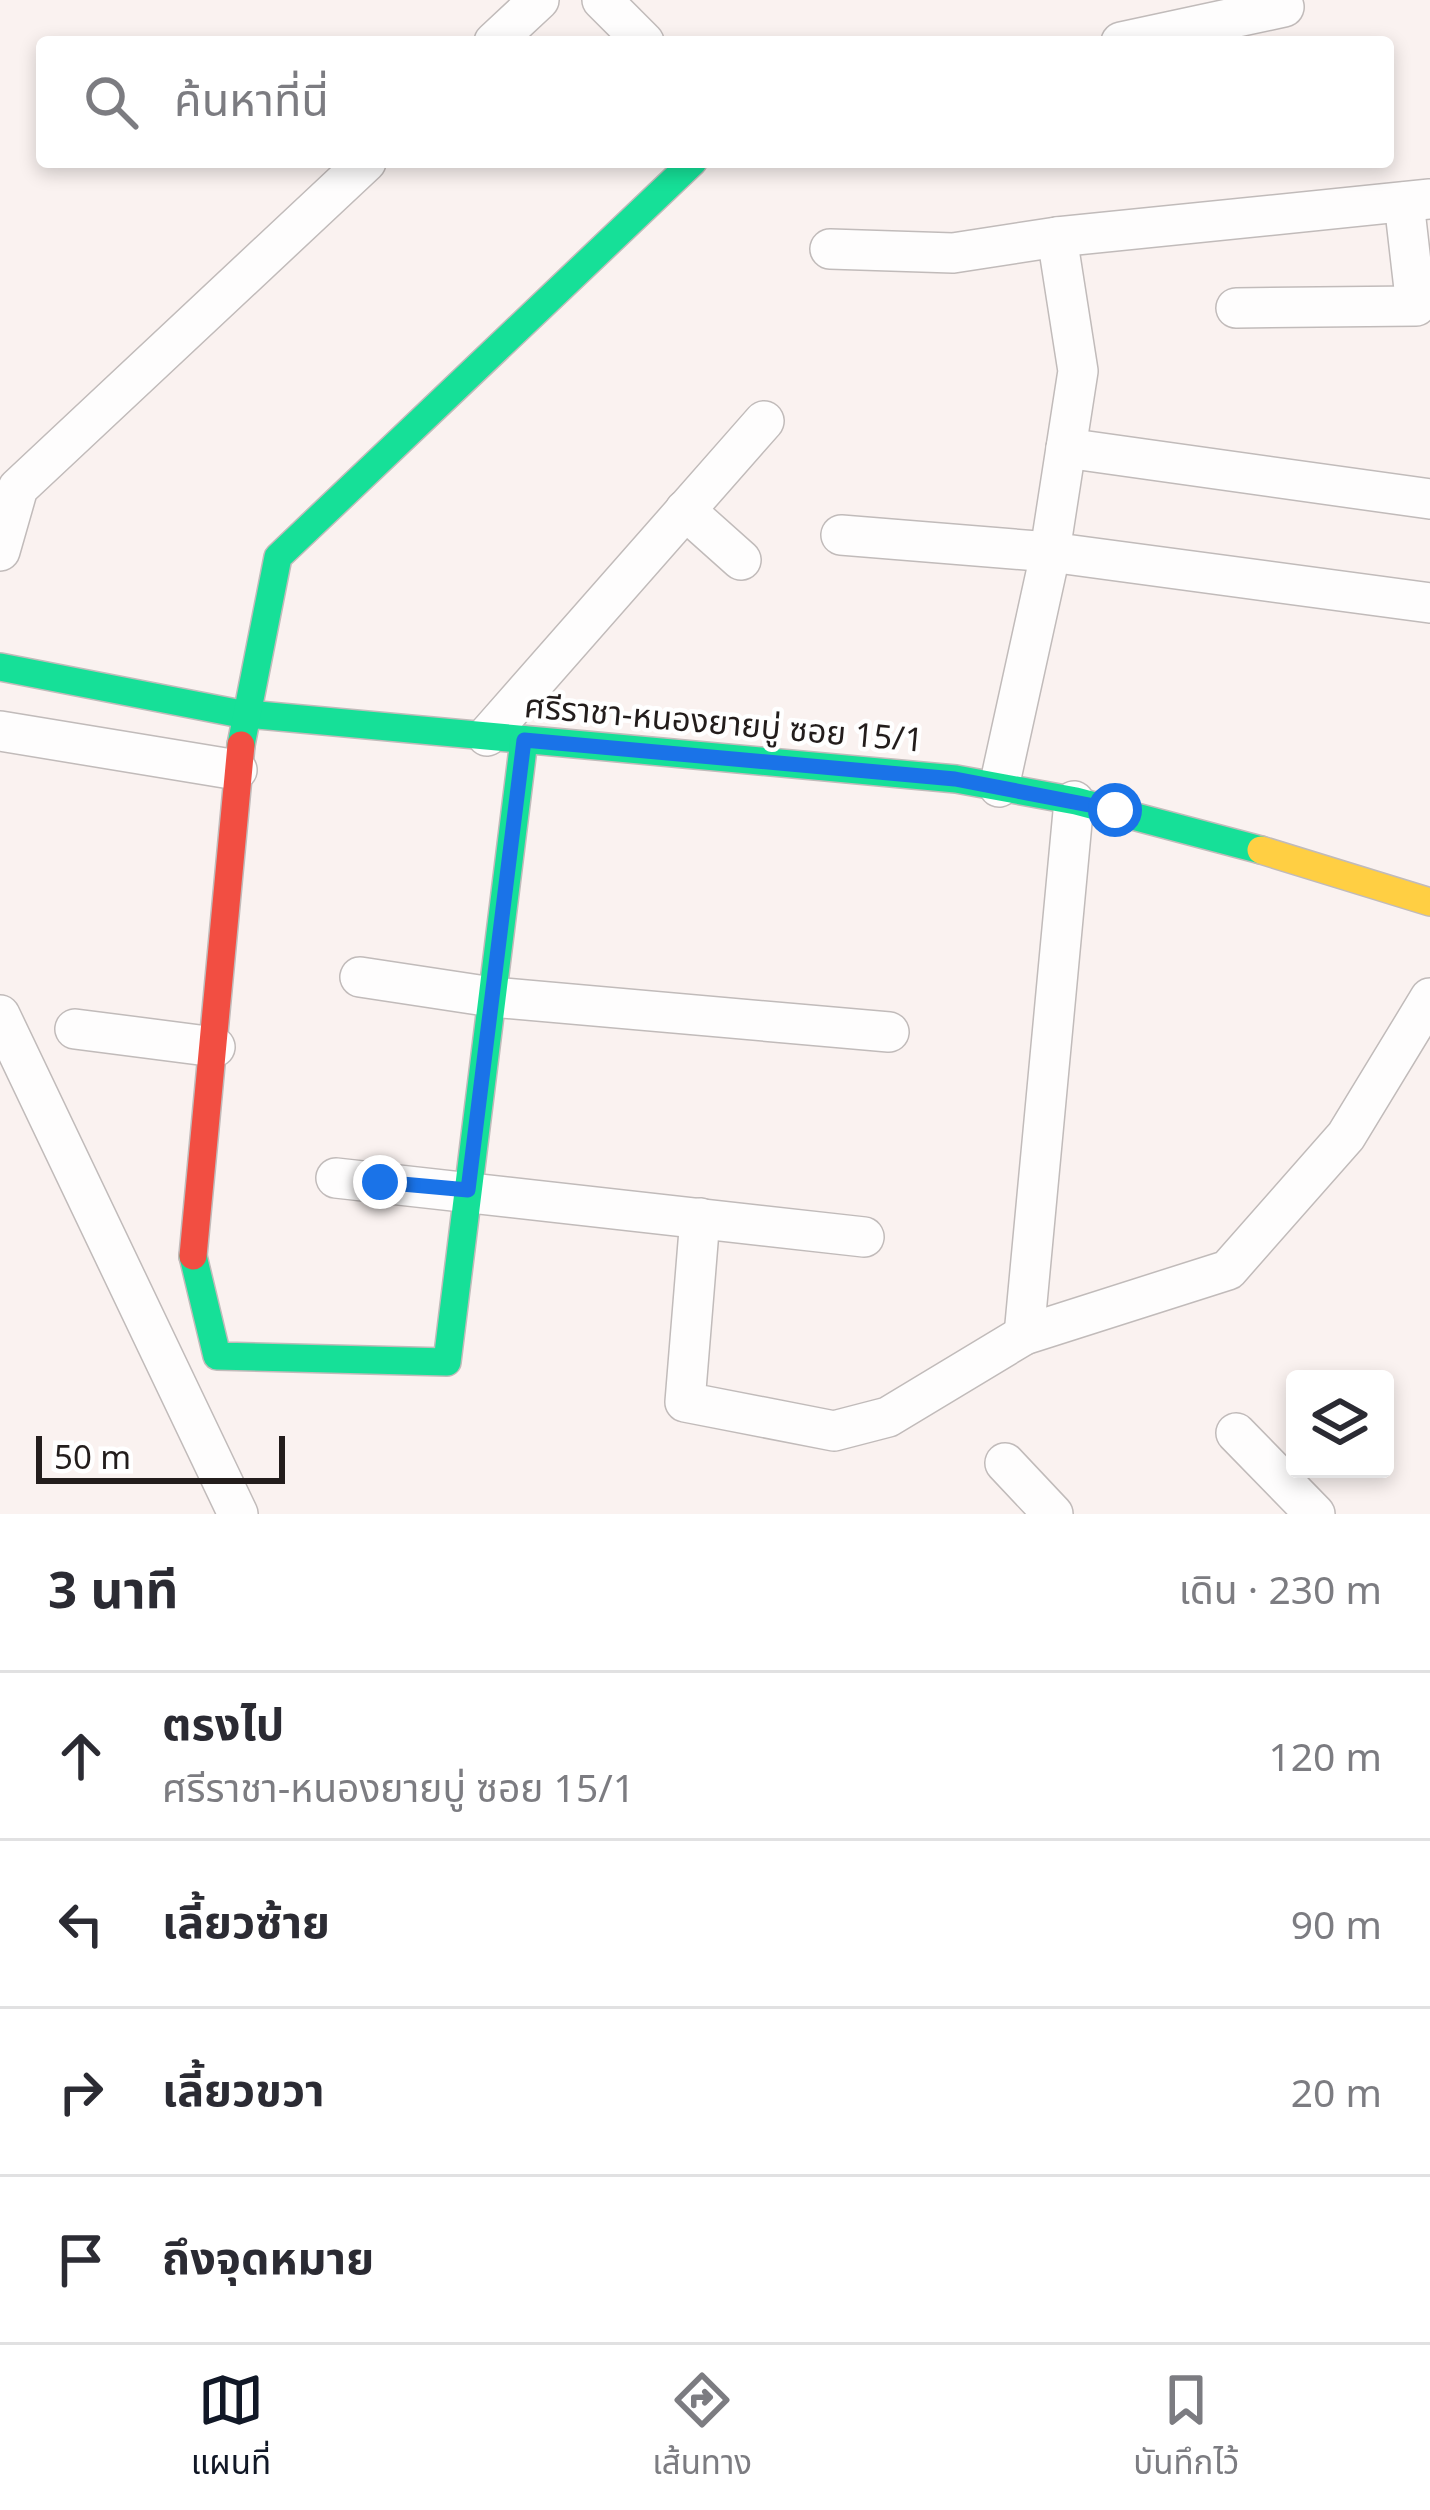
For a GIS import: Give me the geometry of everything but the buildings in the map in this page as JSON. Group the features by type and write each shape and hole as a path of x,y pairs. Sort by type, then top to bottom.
{"street":[{"path":"500,36 539,0"},
{"path":"602,0 638,36"},
{"path":"1149,36 1284,7 1282,0"},
{"path":"0,551 18,488 360,168"},
{"path":"687,168 278,557 244,714 237,770 192,1267 217,1356 447,1362 492,997 505,738 685,510 764,421"},
{"path":"830,249 953,253 1058,237 1417,200 1416,306 1236,308"},
{"path":"999,787 1050,552 1078,371 1058,237"},
{"path":"1066,448 1430,499"},
{"path":"685,510 741,560"},
{"path":"841,535 1050,552 1430,603"},
{"name":"ศรีราชา-หนองยายบู่ ซอย 15/1","path":"0,667 244,714 999,787 1197,829 1430,902"},
{"path":"0,731 237,770"},
{"path":"1024,1335 1075,801"},
{"path":"360,976 492,997 889,1033"},
{"path":"700,1218 685,1402 834,1431 888,1417 1024,1335 1228,1270 1346,1136 1430,998"},
{"path":"0,1015 238,1514"},
{"path":"74,1029 215,1047"},
{"path":"336,1178 865,1237"},
{"path":"1236,1432 1315,1514"},
{"path":"1005,1463 1053,1514"}],"traffic: fast":[{"path":"241,745 278,557 687,168"},
{"path":"0,667 236,713 956,779 1076,801 1261,850"},
{"path":"193,1256 217,1356 447,1362 524,740"}],"traffic: slow":[{"path":"1261,850 1430,902"}],"traffic: jam":[{"path":"193,1256 241,745"}],"route":[{"path":"380,1182 468,1190 524,740 955,779 1115,810"}]}
